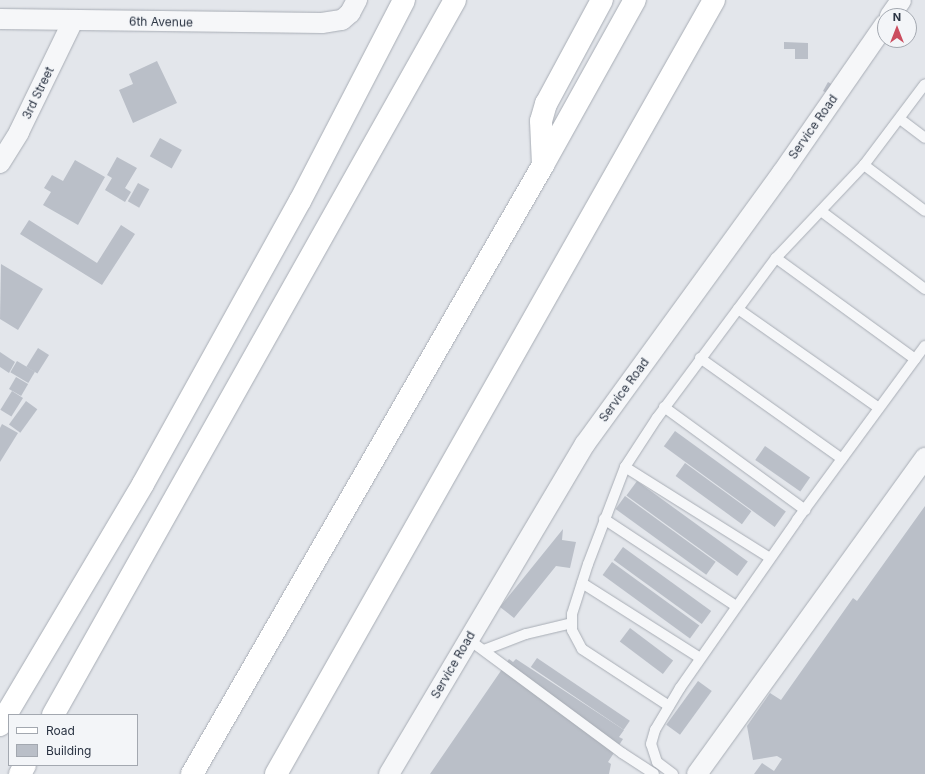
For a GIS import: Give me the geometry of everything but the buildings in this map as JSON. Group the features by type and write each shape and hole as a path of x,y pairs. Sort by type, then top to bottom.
{"main road":[{"path":"0,725 147,477 296,208 404,0"},
{"path":"54,714 454,0"},
{"path":"543,165 541,121 546,104 602,0"},
{"path":"192,774 543,165 635,0"},
{"path":"276,774 714,0"}],"street":[{"name":"6th Avenue","path":"0,19 322,23 342,20 350,14 357,0"},
{"name":"3rd Street","path":"0,162 19,132 73,21"},
{"name":"Service Road","path":"389,774 476,644 585,444 782,173 877,36"},
{"path":"696,774 925,458"}],"lane":[{"path":"669,706 582,649 575,639 572,623 582,583 604,520 625,467 664,407 776,258 864,165 925,84"},
{"path":"900,119 925,138"},
{"path":"864,165 925,211"},
{"path":"821,211 925,289"},
{"path":"776,258 915,359"},
{"path":"738,308 880,408"},
{"path":"656,772 655,758 651,744 655,730 669,706 700,658 770,558 925,346"},
{"path":"700,358 842,459"},
{"path":"664,407 805,510"},
{"path":"625,467 770,558"},
{"path":"604,520 736,606"},
{"path":"582,583 700,658"},
{"path":"476,644 572,623"},
{"path":"476,644 616,749 656,772 673,774"}]}
